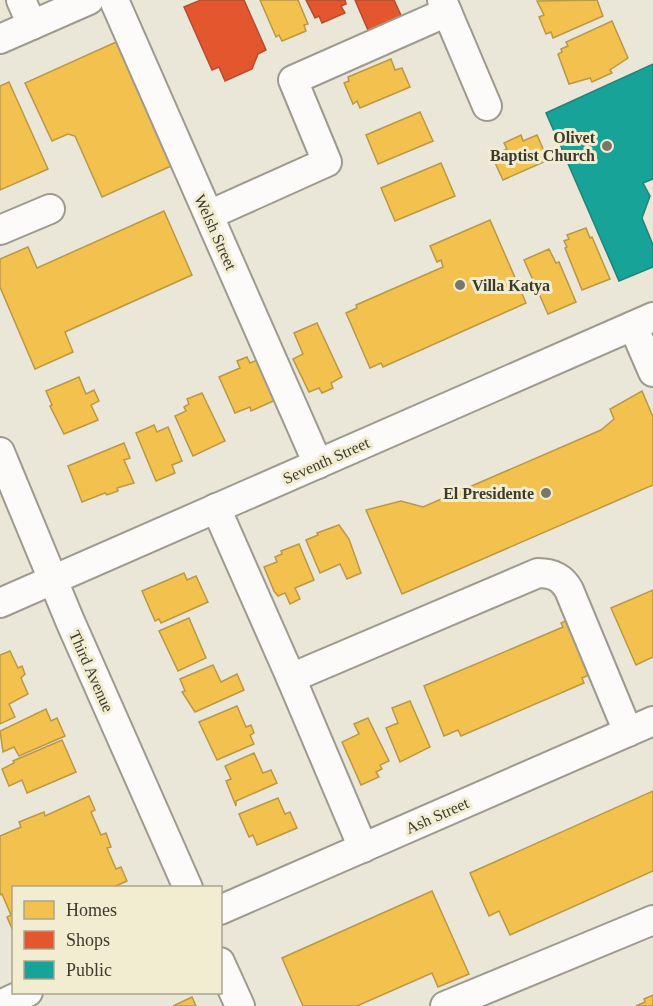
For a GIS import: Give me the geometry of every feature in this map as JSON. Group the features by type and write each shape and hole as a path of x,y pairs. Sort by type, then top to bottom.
{"street":[{"path":"0,39 26,13 89,0"},
{"name":"Welsh Street","path":"114,0 318,464"},
{"path":"209,215 327,162 293,80 444,6 487,106"},
{"path":"0,230 50,209"},
{"path":"643,322 653,372"},
{"name":"Seventh Street","path":"0,603 643,322"},
{"name":"Third Avenue","path":"0,452 187,886"},
{"path":"216,508 363,848"},
{"path":"291,678 538,573 546,573 558,577 569,590 641,726"},
{"name":"Ash Street","path":"222,909 641,726"},
{"path":"445,1006 653,920"},
{"path":"222,966 240,1006"},
{"path":"0,1005 26,994"}],"building: Homes":[{"path":"260,0 298,0 308,24 304,25 306,31 282,41 279,35 276,37"},
{"path":"597,0 603,16 553,38 551,32 546,34 539,17 544,15 537,1"},
{"path":"612,21 628,58 610,70 612,73 592,82 590,78 569,84 558,54 562,52 561,49 568,46 566,42"},
{"path":"116,42 171,166 102,197 75,136 68,134 52,141 25,83"},
{"path":"391,59 395,70 402,68 410,87 360,108 357,101 353,104 344,83 349,81 348,77"},
{"path":"9,82 48,169 0,190 0,86"},
{"path":"420,112 433,141 378,164 366,135"},
{"path":"521,135 523,141 537,135 548,160 503,180 492,156 507,149 504,143"},
{"path":"441,163 455,196 395,221 381,188"},
{"path":"164,211 192,275 65,332 73,352 35,369 0,287 0,259 28,247 37,268"},
{"name":"Villa Katya","path":"490,220 526,303 383,367 381,363 370,368 346,313 357,308 356,305 443,267 441,260 437,262 430,246"},
{"path":"586,228 610,279 582,290 564,241 569,239 567,235"},
{"path":"549,249 556,263 559,262 576,302 548,314 524,260"},
{"path":"317,323 342,377 331,383 333,388 322,393 319,388 309,392 293,359 303,354 294,333"},
{"path":"247,357 250,363 262,358 280,398 251,411 250,407 235,413 219,377 240,368 237,361"},
{"path":"79,377 86,394 94,390 99,401 91,405 98,420 64,434 50,406 52,405 46,391"},
{"name":"El Presidente","path":"642,391 653,417 653,485 402,594 366,510 401,501 423,507 601,430 614,419 610,409"},
{"path":"202,393 225,441 193,456 175,416 186,411 184,407 189,404 187,399"},
{"path":"154,425 157,432 168,427 182,461 172,465 175,473 156,481 136,433"},
{"path":"124,443 130,458 124,460 134,483 117,488 118,491 107,495 105,493 82,502 68,466"},
{"path":"339,525 349,539 361,573 347,579 340,564 320,573 306,540 318,535 317,533"},
{"path":"299,544 314,580 295,588 300,599 290,604 285,593 278,596 274,591 264,567 277,562 275,557 282,554 281,551"},
{"path":"184,573 187,580 196,576 208,602 161,623 159,619 155,621 142,591"},
{"path":"653,590 653,657 636,665 611,608"},
{"path":"189,618 206,658 178,671 159,631"},
{"path":"572,618 591,674 582,678 584,683 461,736 458,730 444,736 424,686 563,627 561,623"},
{"path":"10,651 18,668 22,666 25,674 21,678 28,694 9,704 15,717 0,724 0,655"},
{"path":"213,665 221,682 237,674 244,690 195,712 182,692 185,691 180,679"},
{"path":"410,701 430,747 400,762 386,728 398,723 392,708"},
{"path":"237,706 246,727 251,725 254,733 250,735 254,744 217,760 199,722"},
{"path":"46,709 51,721 57,718 65,736 19,756 14,747 3,752 0,731"},
{"path":"368,718 389,761 380,765 382,769 376,772 379,777 361,785 342,742 359,734 354,724"},
{"path":"62,740 76,772 27,793 22,780 9,786 2,769 14,763 13,761"},
{"path":"254,753 263,773 271,770 277,783 236,801 236,806 226,781 231,779 225,766"},
{"path":"653,791 653,871 510,935 499,911 489,916 470,873"},
{"path":"89,796 95,810 91,812 101,835 106,833 111,847 107,848 116,869 121,867 127,881 116,886 12,886 12,929 7,917 11,915 2,894 0,895 0,836 21,827 19,822 44,812 45,816"},
{"path":"278,798 285,814 290,812 297,828 257,845 253,835 249,837 239,814"},
{"path":"432,891 469,974 438,987 432,973 357,1006 303,1006 282,958"},
{"path":"653,995 653,1006 636,1006 645,1002 644,999"},
{"path":"192,997 196,1006 173,1006"}],"building: Shops":[{"path":"201,0 244,0 266,50 258,54 252,69 225,81 219,67 212,70 184,7"},
{"path":"306,0 345,0 346,4 341,6 345,13 322,23 319,16 315,18"},
{"path":"355,0 394,0 404,22 371,37"}],"building: Public":[{"name":"Olivet Baptist Church","path":"653,64 653,179 643,183 650,196 642,218 653,245 653,267 619,281 546,113"}],"place":[{"name":"Olivet Baptist Church","path":"607,146"},
{"name":"Villa Katya","path":"460,285"},
{"name":"El Presidente","path":"546,493"}]}
